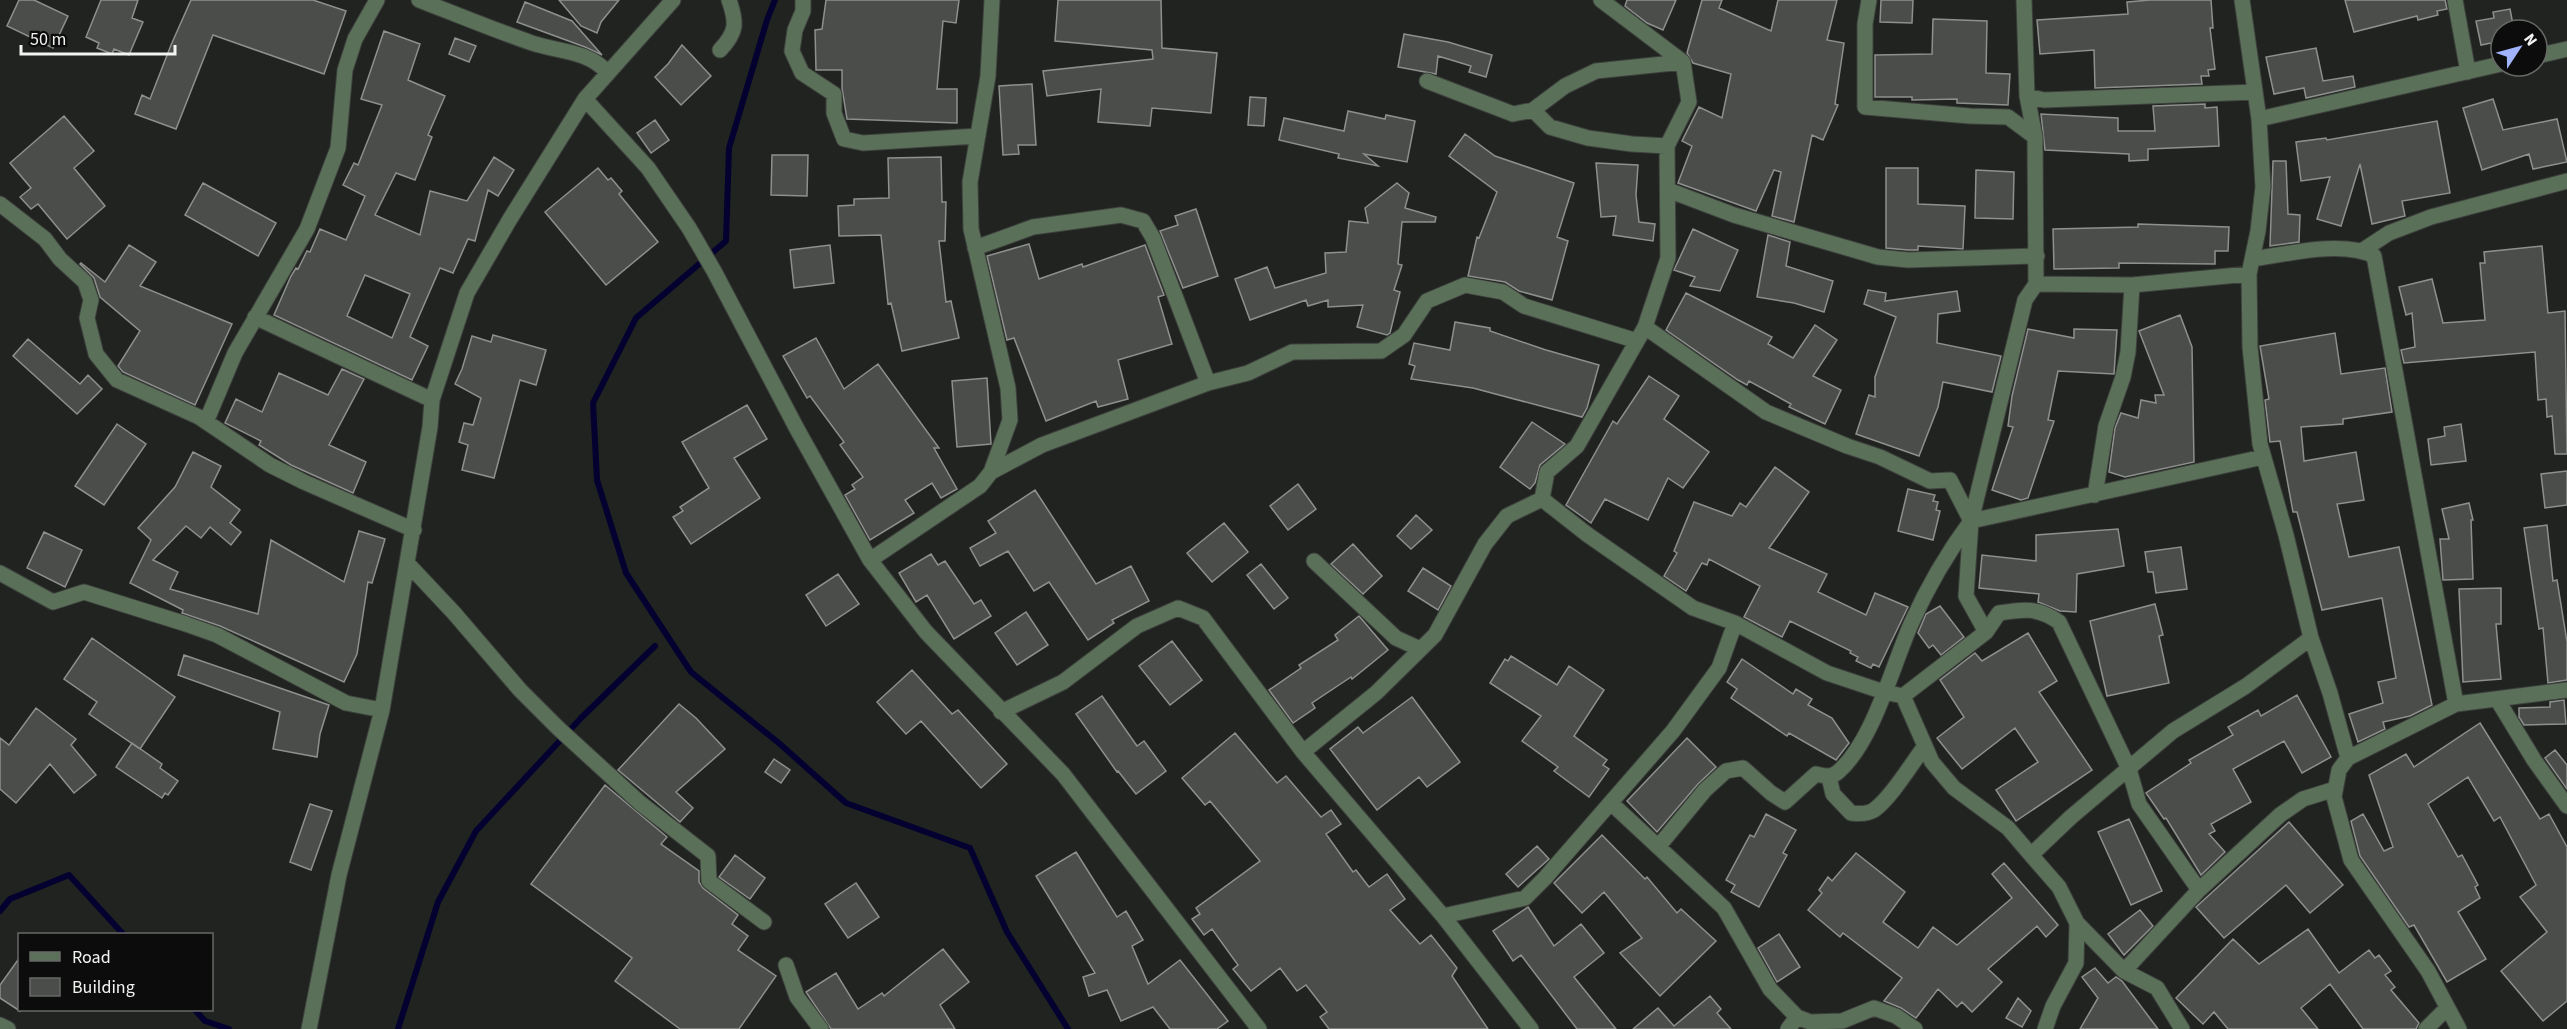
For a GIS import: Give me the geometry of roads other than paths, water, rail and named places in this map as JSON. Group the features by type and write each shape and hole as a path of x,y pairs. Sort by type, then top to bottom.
{"street":[{"path":"206,422 235,353 307,229 338,148 345,70 355,39 377,0"},
{"path":"419,0 534,43 576,52 599,63 608,72"},
{"path":"720,50 733,37 735,16 729,0"},
{"path":"803,0 803,11 795,30 792,51 802,73 834,94 834,113 844,139 863,143 978,136"},
{"path":"1542,499 1547,472 1577,447 1645,327 1668,258 1668,146 1689,102 1683,62 1601,0"},
{"path":"1869,0 1865,24 1865,107 2008,117 2035,137"},
{"path":"1986,632 1966,596 1971,520 2025,300 2036,284 2035,137 2027,96 2024,0"},
{"path":"2242,0 2259,119 2263,188 2251,267 2250,348 2259,444 2286,535 2311,638 2330,693 2348,758"},
{"path":"2456,0 2468,72"},
{"path":"870,560 980,486 991,472 1010,420 1008,388 971,229 970,182 988,76 991,1"},
{"path":"309,1029 339,875 382,710 414,530 432,400 468,293 510,219 585,99 664,4"},
{"path":"2549,53 2567,49"},
{"path":"1427,81 1513,114 1533,110 1565,86 1596,70 1683,62"},
{"path":"2259,119 2489,67"},
{"path":"2027,96 2044,100 2254,92"},
{"path":"585,99 648,168 689,228 738,315 791,419 870,560 926,632 1063,774 1259,1029"},
{"path":"1533,110 1550,126 1588,138 1668,146"},
{"path":"2363,250 2389,233 2431,217 2567,181"},
{"path":"1668,190 1734,214 1878,257 1908,260 2037,256"},
{"path":"0,204 45,239 60,259 85,282 91,300 87,318 96,354 117,380 206,422 279,469 414,530"},
{"path":"975,248 1032,227 1120,215 1143,221 1153,238 1208,383"},
{"path":"2036,284 2132,285 2251,267 2316,250 2363,250 2374,256 2456,704"},
{"path":"991,472 1042,445 1208,383 1248,373 1293,352 1381,351 1404,335 1427,301 1465,285 1503,292 1524,306 1637,341"},
{"path":"2095,495 2106,426 2123,377 2128,352 2132,285"},
{"path":"255,317 432,400"},
{"path":"1645,327 1766,412 1847,446 1880,457 1930,481 1950,480 1971,520"},
{"path":"1658,847 1706,790 1726,771 1743,768 1771,793 1785,802 1816,774 1829,777 1836,774 1847,762 1869,727 1911,623 1954,543 1971,520 2263,457"},
{"path":"1542,499 1588,536 1693,608 1735,623 1827,672 1884,692 1903,696 1986,632 1999,613 2022,609 2046,612 2059,622 2129,769 2139,804 2199,890"},
{"path":"1303,752 1376,693 1435,635 1485,544 1507,516 1542,499"},
{"path":"1314,561 1396,638 1420,649"},
{"path":"408,564 454,613 520,690 558,728 640,803 708,856 709,881 764,922"},
{"path":"0,573 53,602 84,592 217,635 346,703 382,710"},
{"path":"1001,711 1064,682 1137,626 1178,608 1203,618 1303,752 1443,916 1531,1029"},
{"path":"1443,916 1525,898 1673,731 1719,668 1735,623"},
{"path":"2031,855 2071,817 2173,731 2246,686 2311,638"},
{"path":"2459,1029 2428,971 2351,860 2334,797 2339,770 2348,758 2456,704 2567,690"},
{"path":"1903,696 1932,762 1954,788 2008,828 2059,887 2077,922 2124,971 2157,988 2182,1029"},
{"path":"2497,699 2534,760 2567,805"},
{"path":"1829,777 1833,794 1851,813 1862,814 1874,810 1924,746"},
{"path":"2124,971 2199,890 2280,815 2303,800 2335,789"},
{"path":"1611,803 1724,908 1770,989 1797,1017 1810,1022 1842,1021 1875,1008 1896,1016 1915,1029"},
{"path":"2045,1029 2053,1006 2076,963 2077,922"},
{"path":"786,965 797,997 821,1029"},
{"path":"2426,1029 2447,1008"},
{"path":"1788,1029 1797,1017"},
{"path":"0,1024 8,1029"}],"waterway":[{"path":"775,0 729,148 726,241 636,318 593,403 597,480 626,573 691,672 780,744 846,803 970,848 1007,932 1068,1029"},
{"path":"398,1029 438,902 476,831 581,718 655,646"},
{"path":"0,911 10,899 69,875 122,933"},
{"path":"196,1011 205,1021 229,1029"}]}
